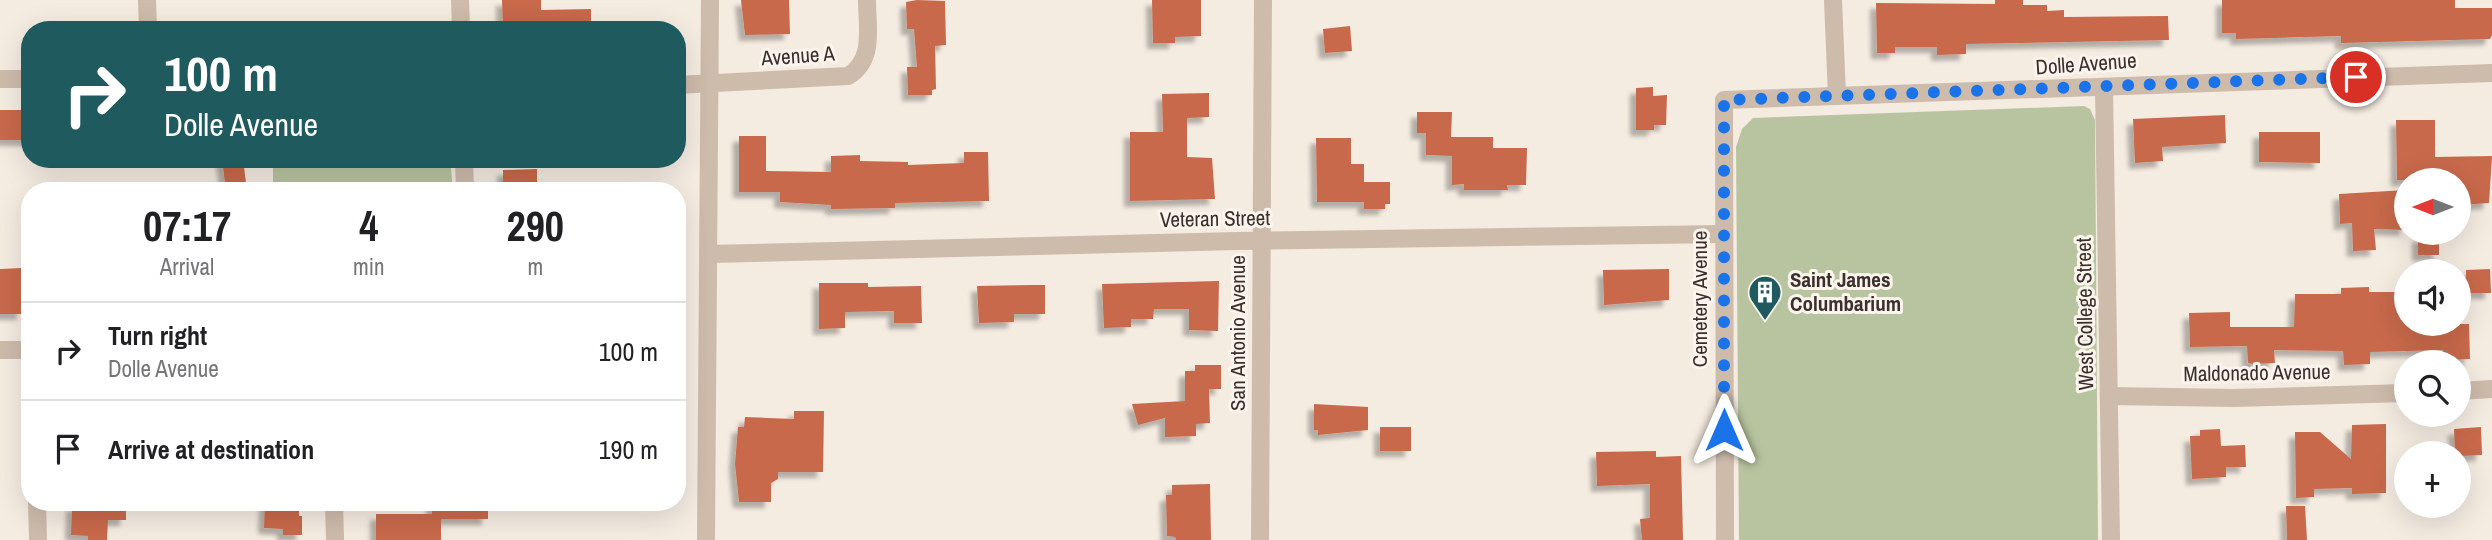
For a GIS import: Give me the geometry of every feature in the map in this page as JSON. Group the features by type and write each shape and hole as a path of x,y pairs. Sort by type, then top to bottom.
{"street":[{"path":"147,0 148,21"},
{"path":"460,0 461,21"},
{"path":"706,540 710,0"},
{"name":"Avenue A","path":"686,85 848,76 862,65 866,55 867,0"},
{"name":"San Antonio Avenue","path":"1260,540 1263,0"},
{"path":"1833,0 1837,96"},
{"name":"Dolle Avenue","path":"1724,100 2104,87 2138,83 2492,73"},
{"path":"0,79 21,79"},
{"name":"West College Street","path":"2104,87 2111,540"},
{"name":"Cemetery Avenue","path":"1724,100 1725,540"},
{"name":"Veteran Street","path":"709,254 1261,241 1723,234"},
{"path":"0,349 21,350"},
{"path":"2471,390 2492,389"},
{"name":"Maldonado Avenue","path":"2109,396 2234,398 2394,393"},
{"path":"37,511 38,540"},
{"path":"334,511 335,540"}],"green space":[{"path":"2084,106 2090,109 2095,120 2098,540 1739,540 1736,147 1742,129 1753,118"},
{"path":"273,168 451,168 452,182 273,182"}],"building":[{"path":"502,0 541,0 541,10 591,9 591,21 503,21"},
{"path":"741,0 789,0 790,34 745,35"},
{"path":"1152,0 1201,0 1201,36 1175,37 1175,43 1153,43"},
{"path":"1995,0 2023,0 2023,5 2047,5 2047,11 2064,10 2064,17 2168,16 2169,40 1966,44 1966,54 1937,55 1937,47 1895,47 1895,53 1877,53 1876,3 1995,4"},
{"path":"2222,0 2455,0 2455,8 2492,8 2492,35 2490,39 2341,43 2341,36 2236,39 2236,33 2222,33"},
{"path":"945,1 946,45 935,46 936,89 932,90 932,95 908,95 907,67 917,67 914,29 907,29 906,2"},
{"path":"1350,26 1352,51 1325,53 1323,29"},
{"path":"1653,87 1653,96 1667,95 1666,125 1654,125 1654,130 1636,130 1636,88"},
{"path":"1209,93 1209,117 1187,118 1187,157 1212,158 1215,199 1130,201 1130,132 1163,132 1162,94"},
{"path":"0,110 21,110 21,140 0,140"},
{"path":"1417,112 1452,112 1451,137 1493,137 1493,148 1527,148 1526,185 1507,185 1508,190 1464,190 1464,184 1452,185 1452,156 1426,155 1426,133 1417,133"},
{"path":"2225,115 2226,143 2162,147 2163,161 2135,163 2133,119"},
{"path":"2396,120 2435,120 2435,157 2492,156 2489,203 2471,204 2471,168 2397,168"},
{"path":"2259,132 2320,132 2320,163 2259,162"},
{"path":"739,136 766,136 766,171 831,172 831,156 860,155 860,161 908,162 908,165 964,163 964,152 988,152 989,201 895,203 895,208 831,209 831,205 780,202 780,192 739,192"},
{"path":"1316,138 1351,138 1351,164 1364,164 1364,182 1390,182 1390,204 1385,204 1385,209 1364,209 1364,202 1317,202"},
{"path":"223,168 244,168 246,182 225,182"},
{"path":"537,169 537,182 503,182 503,170"},
{"path":"2394,191 2394,230 2374,229 2376,250 2353,251 2352,223 2340,224 2339,194"},
{"path":"2418,245 2439,245 2439,255 2418,255"},
{"path":"21,268 21,314 0,314 0,269"},
{"path":"1669,269 1669,300 1604,305 1603,270"},
{"path":"2490,269 2491,293 2471,293 2471,270"},
{"path":"1219,281 1218,331 1189,330 1189,309 1154,309 1153,319 1131,319 1131,327 1104,328 1102,284"},
{"path":"819,283 868,283 868,287 921,286 922,323 894,323 894,311 845,312 845,328 819,329"},
{"path":"1045,285 1045,314 1014,314 1014,322 979,323 977,286"},
{"path":"2369,287 2369,292 2394,292 2394,336 2469,336 2470,350 2370,352 2370,364 2344,365 2343,351 2274,350 2275,363 2254,364 2248,363 2247,346 2190,347 2189,313 2230,312 2230,327 2294,327 2295,294 2341,294 2341,288"},
{"path":"1195,365 1221,365 1221,389 1209,389 1210,423 1196,424 1196,436 1165,437 1165,418 1138,425 1132,404 1185,401 1185,371 1195,371"},
{"path":"1314,404 1368,407 1368,430 1318,435 1318,430 1314,430"},
{"path":"794,411 824,411 823,472 778,472 778,479 771,483 771,502 739,502 735,464 738,427 744,427 745,417 794,419"},
{"path":"2386,424 2386,493 2352,494 2352,488 2314,489 2314,497 2296,498 2295,432 2320,432 2351,459 2352,425"},
{"path":"1380,427 1411,427 1411,451 1380,451"},
{"path":"2481,427 2482,455 2471,455 2471,441 2454,441 2454,429"},
{"path":"2220,429 2221,446 2245,445 2246,467 2226,467 2226,477 2192,479 2190,436 2200,436 2200,430"},
{"path":"1656,451 1656,457 1681,456 1683,540 1642,540 1640,519 1650,518 1650,484 1597,486 1596,452"},
{"path":"1210,484 1211,540 1176,540 1175,537 1167,536 1166,495 1172,495 1172,485"},
{"path":"2286,506 2305,506 2307,540 2287,540"},
{"path":"72,511 126,511 126,520 108,520 107,540 88,540 88,536 71,535"},
{"path":"265,511 299,511 299,516 302,516 302,535 283,535 283,529 264,528"},
{"path":"432,511 488,511 488,519 441,519 441,540 376,540 376,514 432,514"}],"place":[{"name":"Saint James Columbarium","path":"1765,322"}],"route":[{"path":"1724,430 1724,100 2065,90 2138,83 2356,77"}]}
